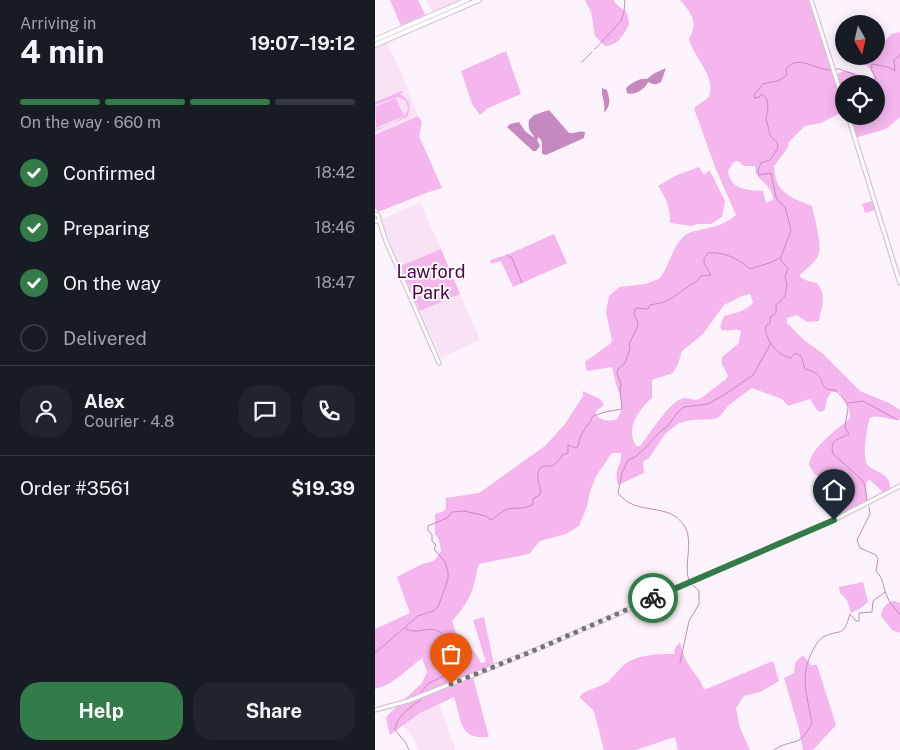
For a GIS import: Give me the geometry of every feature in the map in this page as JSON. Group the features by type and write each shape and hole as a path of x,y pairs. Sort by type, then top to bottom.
{"main road":[{"path":"375,40 467,0"},
{"path":"375,45 479,0"}],"street":[{"path":"811,0 835,75"},
{"path":"851,125 900,282"},
{"path":"376,213 379,217 376,221 439,363"},
{"path":"375,712 451,684 583,630 834,520 900,486"}],"shaded area":[{"path":"426,0 460,0 433,12"},
{"path":"387,43 403,76 418,116 375,135 375,48"},
{"path":"666,68 661,82 653,84 648,82 639,91 633,94 627,93 626,88 633,83 641,79 647,79"},
{"path":"602,88 607,90 609,100 609,105 604,113 604,106"},
{"path":"549,110 569,133 585,132 584,138 546,155 542,154 542,142 539,137 537,140 540,146 536,151 533,151 507,127 510,124 519,122 525,131 533,137 529,129 529,120 534,115"},
{"path":"420,202 441,249 400,266 381,220"},
{"path":"460,294 480,340 441,358 420,311"},
{"path":"439,703 455,750 419,750 403,725"}],"green space":[{"path":"390,0 418,0 425,15 401,26"},
{"path":"585,0 614,0 627,13 629,24 623,36 613,44 605,46 595,36 591,12"},
{"path":"680,0 809,0 833,75 849,71 859,75 835,75 835,116 821,123 805,126 789,142 787,149 774,166 777,182 785,193 812,206 818,231 818,256 800,277 817,283 820,288 823,302 819,321 807,322 797,315 787,318 787,323 804,340 822,353 860,391 889,403 900,410 900,419 896,420 877,416 870,418 866,434 865,455 867,464 886,477 890,486 889,492 884,493 869,479 865,485 867,500 853,512 841,518 838,513 848,499 846,494 837,488 832,475 819,476 814,474 809,465 819,445 850,418 849,408 839,392 831,392 827,399 825,410 820,412 810,399 788,406 782,399 752,388 729,405 719,417 679,423 665,434 649,458 643,462 644,473 618,485 617,471 621,453 612,453 596,476 579,526 566,534 540,541 529,554 479,564 470,594 463,608 452,621 456,633 476,654 481,663 486,662 473,620 484,617 495,669 473,678 489,737 479,737 466,732 460,721 454,697 420,713 390,735 387,716 422,683 427,672 422,658 389,684 375,689 375,629 410,613 397,577 422,564 434,561 438,556 441,551 439,540 435,534 435,514 446,509 446,498 479,493 545,446 565,424 583,396 583,391 600,399 604,405 597,410 595,414 597,416 605,420 617,419 622,410 622,405 612,367 588,371 585,362 611,343 606,312 609,296 619,287 645,284 659,279 675,248 685,235 722,224 736,215 715,167 694,108 709,97 710,81 689,39 693,28 690,14","holes":["738,161 744,166 755,166 756,174 769,188 773,200 766,203 763,191 741,188 732,182 728,171 734,162","750,294 753,302 748,308 724,316 720,327 722,330 741,331 739,343 722,357 722,364 728,376 726,379 700,399 684,398 679,400 666,411 640,446 636,446 633,439 633,426 638,413 652,398 652,380 673,373 682,351 703,334 724,305"]},
{"path":"900,32 900,117 886,129 855,138 852,125 885,125 885,75 873,75 865,65 885,65 885,41 891,34"},
{"path":"506,51 521,94 488,108 480,115 472,104 461,71"},
{"path":"402,91 400,94 409,104 407,117 375,131 375,129 401,118 408,110 406,101 398,97 375,105 375,102"},
{"path":"396,98 404,116 376,128 375,107"},
{"path":"418,116 422,122 419,136 442,188 378,212 375,208 375,135"},
{"path":"699,167 704,175 710,171 725,201 722,217 711,224 696,224 693,226 670,223 667,203 658,186 677,175"},
{"path":"872,201 875,210 865,213 862,204"},
{"path":"554,234 567,263 513,287 501,261 491,264 490,260 509,254"},
{"name":"Lawford Park","path":"441,249 460,294 420,311 400,266"},
{"path":"863,582 868,602 851,613 847,600 840,593 839,587"},
{"path":"894,601 900,603 900,633 892,630 881,616 885,606"},
{"path":"680,642 686,660 704,690 773,661 779,681 760,692 744,696 736,708 740,728 750,750 678,750 675,737 636,750 604,750 594,711 579,697 607,682 629,661 648,655 674,654 675,648"},
{"path":"803,655 811,665 817,665 836,725 813,750 803,750 784,678 794,673 795,663"}],"waterway":[{"path":"595,49 621,21 625,0"},
{"path":"582,62 592,52"},
{"path":"836,69 853,74 856,82 867,81 873,83 876,78 871,69 872,64 888,67 895,71 894,60 900,55"},
{"path":"375,653 418,616 433,611 438,607 448,579 448,571 445,562 434,549 436,545 432,541 432,535 428,530 428,526 447,518 452,512 464,511 486,516 491,520 505,510 530,506 533,504 533,499 540,495 538,479 540,468 543,466 553,466 562,455 568,453 568,445 578,447 582,434 593,416 622,409 621,384 617,373 618,369 625,363 630,349 629,344 637,328 638,323 634,313 636,308 648,309 650,305 658,304 675,296 697,281 701,276 711,275 704,263 708,253 731,256 750,269 781,257 791,230 785,207 776,197 771,173 759,175 758,170 761,163 770,160 778,145 770,135 766,118 768,110 767,99 762,94 755,98 754,95 763,84 784,78 787,75 786,69 791,64 802,63 831,70"},
{"path":"507,255 512,258 522,283"},
{"path":"781,258 781,261 788,268 785,277 787,285 785,296 776,305 776,313 770,317 770,323 766,326 767,336 777,351 786,357 791,358 795,353 800,355 805,369 817,374 824,387 835,390 845,400 848,407 845,428 849,434 834,442 832,445 833,454 862,480 865,485 867,501"},
{"path":"689,581 687,575 689,540 685,527 670,514 643,508 626,501 618,493 622,473 628,460 644,449 668,426 684,407 708,404 753,375 771,343"},
{"path":"848,403 863,401 898,420"},
{"path":"869,507 870,514 857,540 860,548 876,555 878,559 876,571 889,600 900,615"},
{"path":"680,663 689,621 699,604 699,591 692,584"},
{"path":"774,750 799,740 812,723 806,694 805,677 809,659 817,643 823,637 843,630 850,614 856,621 859,621 859,613 872,612 873,601 885,592"},
{"path":"405,628 410,631 436,630 446,639 451,651 451,670 444,676 429,683 421,692"},
{"path":"409,750 406,743 395,730 396,725 404,713 421,700"}],"way so far":[{"path":"451,684 540,648 653,598"}],"route":[{"path":"653,598 834,520"}]}
